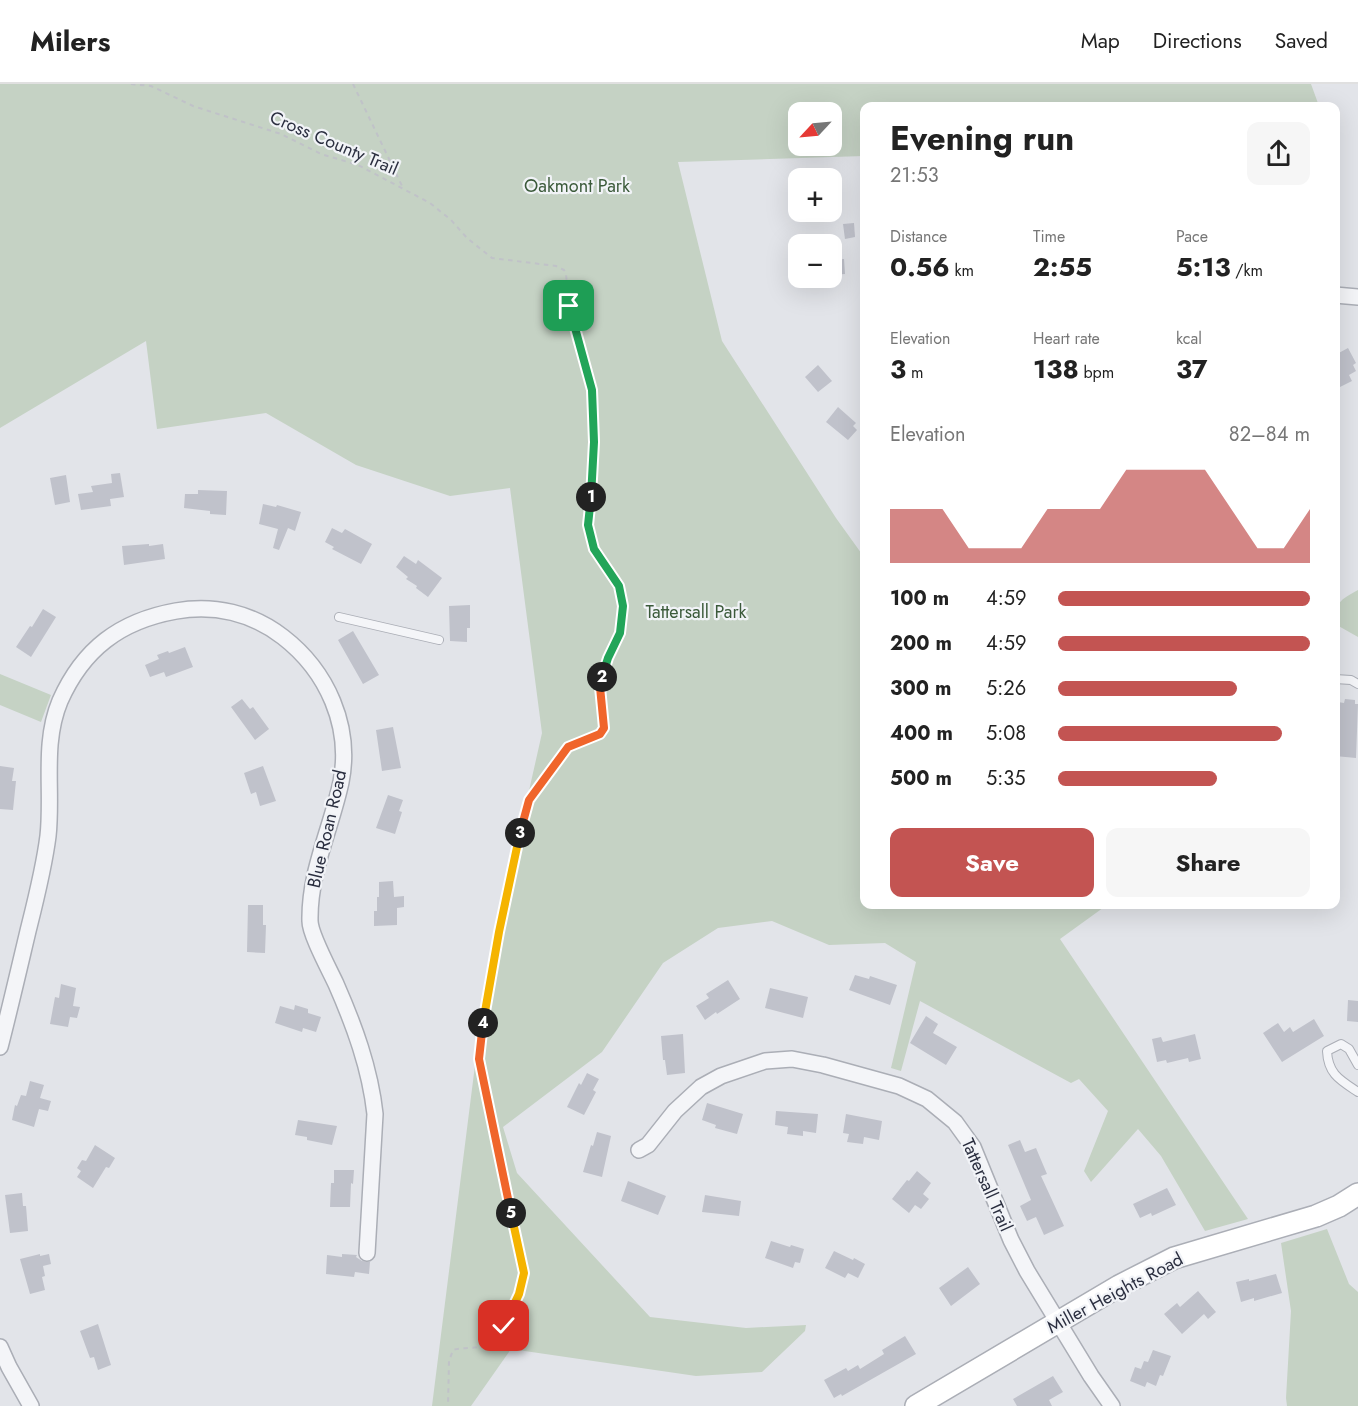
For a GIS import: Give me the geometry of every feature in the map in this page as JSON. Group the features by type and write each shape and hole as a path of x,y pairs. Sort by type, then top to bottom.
{"street":[{"path":"1340,295 1358,297"},
{"name":"Blue Roan Road","path":"0,1047 4,1012 42,872 47,844 50,810 50,737 60,702 70,680 92,651 123,628 160,614 186,609 213,609 253,619 278,633 302,653 321,677 333,700 342,736 341,780 317,864 310,924 345,1004 373,1092 375,1114 367,1253"},
{"name":"Tattersall Trail","path":"639,1150 648,1145 675,1111 701,1087 721,1076 760,1062 801,1060 899,1086 927,1099 938,1106 965,1134 982,1166 1011,1240 1058,1322 1112,1406"},
{"name":"Miller Heights Road","path":"916,1406 1128,1281 1174,1258 1316,1216 1339,1206 1358,1194"},
{"path":"0,1347 3,1363 31,1406"}],"lane":[{"path":"339,617 439,640"},
{"path":"1340,679 1351,680 1358,684"},
{"path":"1358,1065 1349,1049 1341,1044 1327,1051 1328,1064 1339,1079 1358,1092"}],"path":[{"name":"Cross County Trail","path":"130,84 151,86 193,106 281,134 321,154 358,165 430,203 492,258 556,266 564,270 569,306 592,390 594,442 588,525 594,549 619,586 623,606 620,633 608,658 600,687 604,728 600,734 568,747 529,800 520,831 499,932 479,1059 524,1273 519,1294 504,1326 491,1342 480,1347 453,1350 449,1361 448,1406"},
{"path":"353,84 403,188"}],"green space":[{"name":"Tattersall Park","path":"0,84 1311,84 1318,102 860,102 860,156 678,162 722,341 860,551 860,909 1101,909 1060,939 1248,1219 1205,1231 1161,1156 1138,1129 1091,1182 1084,1171 1108,1111 1079,1079 1071,1083 920,1001 901,1071 891,1068 916,962 885,943 829,945 772,921 718,928 663,963 602,1052 503,1127 517,1173 650,1317 746,1328 806,1325 805,1331 762,1372 696,1376 511,1349 471,1406 432,1406 485,986 542,733 510,488 450,496 356,465 266,413 157,429 146,341 0,428"},
{"path":"1358,590 1358,637 1340,627 1340,602"},
{"path":"0,674 51,695 41,722 0,705"},
{"path":"1327,1229 1349,1284 1358,1292 1358,1406 1287,1406 1291,1311 1281,1243"}],"building":[{"path":"854,223 855,237 845,239 843,224"},
{"path":"842,259 844,259 845,274 842,274"},
{"path":"1348,348 1356,363 1353,365 1356,371 1349,375 1352,381 1340,387 1340,352"},
{"path":"818,365 832,381 818,392 805,377"},
{"path":"838,407 856,423 853,426 857,430 848,440 826,422"},
{"path":"120,473 124,497 110,499 111,506 81,510 78,494 93,492 91,486 112,483 111,474"},
{"path":"66,475 70,502 55,505 50,478"},
{"path":"198,490 227,491 226,515 184,508 185,494 198,494"},
{"path":"263,504 276,507 277,505 301,512 295,531 288,528 279,550 273,548 278,529 259,524"},
{"path":"332,528 342,533 345,529 372,544 361,564 332,549 334,547 325,542"},
{"path":"149,544 149,546 163,544 165,559 124,565 122,546"},
{"path":"404,556 416,564 418,560 442,578 428,597 406,579 408,577 396,567"},
{"path":"470,605 470,628 467,628 467,642 450,641 449,606"},
{"path":"43,609 56,617 31,657 16,647"},
{"path":"353,631 379,675 363,684 338,640"},
{"path":"185,647 193,667 166,677 164,672 150,677 145,665 159,659 157,655"},
{"path":"242,699 250,709 253,707 269,729 255,740 231,707"},
{"path":"1345,699 1355,700 1355,704 1358,704 1356,758 1340,756 1340,702 1344,703"},
{"path":"393,727 401,768 382,771 376,730"},
{"path":"0,766 14,768 12,781 16,781 13,810 0,809"},
{"path":"263,766 276,801 260,806 256,792 251,794 244,773"},
{"path":"388,795 403,800 395,834 376,828"},
{"path":"393,881 394,897 404,896 404,907 397,908 397,925 374,926 379,882"},
{"path":"248,905 263,905 263,925 266,925 265,953 247,952"},
{"path":"855,975 869,979 870,976 897,985 890,1005 849,990"},
{"path":"728,980 740,999 705,1020 696,1006 709,998 706,994"},
{"path":"61,984 76,988 73,1006 80,1007 77,1018 70,1017 68,1027 50,1024 55,997 59,998"},
{"path":"770,988 808,997 803,1018 765,1008"},
{"path":"1348,1000 1358,1001 1358,1022 1347,1021"},
{"path":"295,1005 308,1009 308,1013 321,1017 316,1032 303,1028 302,1032 275,1023 280,1006 294,1010"},
{"path":"926,1016 938,1024 933,1033 957,1047 946,1065 910,1043"},
{"path":"1314,1019 1324,1036 1282,1062 1263,1033 1278,1023 1284,1032 1290,1027 1293,1032"},
{"path":"683,1034 685,1073 667,1075 661,1036"},
{"path":"1195,1034 1201,1059 1189,1062 1188,1058 1167,1063 1166,1060 1157,1062 1152,1039 1161,1037 1163,1042"},
{"path":"587,1073 599,1079 593,1090 596,1092 584,1115 567,1107 579,1083 581,1085"},
{"path":"30,1081 44,1085 40,1098 51,1101 48,1111 39,1109 34,1127 12,1120 15,1105 17,1106 21,1095 26,1096"},
{"path":"707,1103 743,1114 737,1134 715,1128 716,1125 702,1120"},
{"path":"776,1111 818,1114 816,1133 803,1131 803,1136 787,1134 788,1127 775,1125"},
{"path":"846,1114 882,1121 879,1140 864,1137 863,1144 847,1142 849,1134 843,1133"},
{"path":"298,1120 337,1126 332,1145 295,1135"},
{"path":"597,1132 611,1136 602,1177 583,1172"},
{"path":"1020,1140 1025,1152 1036,1148 1047,1174 1041,1176 1064,1226 1044,1235 1036,1217 1027,1221 1020,1206 1031,1200 1008,1145"},
{"path":"95,1145 115,1158 109,1168 106,1167 93,1188 77,1177 81,1171 77,1168 82,1160 86,1161"},
{"path":"334,1170 354,1170 350,1207 330,1207"},
{"path":"917,1171 931,1183 923,1194 929,1199 921,1209 915,1205 909,1213 892,1199"},
{"path":"628,1181 666,1196 658,1215 621,1201"},
{"path":"1167,1188 1176,1205 1152,1216 1151,1213 1140,1218 1133,1204"},
{"path":"22,1193 23,1206 26,1206 28,1231 10,1233 5,1195"},
{"path":"705,1195 741,1201 739,1216 702,1212"},
{"path":"771,1241 804,1249 800,1263 795,1262 793,1268 765,1258"},
{"path":"834,1251 865,1264 858,1278 848,1273 845,1278 825,1268"},
{"path":"40,1254 40,1256 49,1254 51,1264 43,1266 45,1276 42,1277 45,1290 30,1294 20,1259"},
{"path":"342,1254 357,1255 356,1257 362,1261 370,1262 369,1274 355,1272 354,1277 326,1274 327,1255 342,1257"},
{"path":"968,1267 980,1284 951,1306 939,1288"},
{"path":"1276,1274 1282,1293 1254,1301 1254,1298 1241,1302 1236,1282"},
{"path":"1198,1291 1216,1312 1208,1319 1204,1314 1182,1334 1164,1314 1177,1303 1180,1307"},
{"path":"98,1324 111,1365 98,1370 94,1357 90,1358 80,1331"},
{"path":"905,1336 916,1354 842,1396 841,1394 834,1398 824,1380 846,1368 848,1371 858,1365 860,1369 884,1354 882,1350"},
{"path":"1153,1350 1171,1356 1156,1386 1147,1382 1145,1387 1130,1381 1135,1367 1141,1369 1144,1361 1148,1362"},
{"path":"1053,1376 1063,1392 1049,1400 1052,1406 1017,1406 1013,1399"}],"route":[{"path":"504,1326 519,1294 524,1273 479,1059 480,1043 507,892 529,800 568,747 600,734 604,728 600,687 608,658 620,633 623,606 619,586 594,549 588,525 594,442 592,390 569,306"}],"park label":[{"name":"Oakmont Park","path":"577,186"}]}
